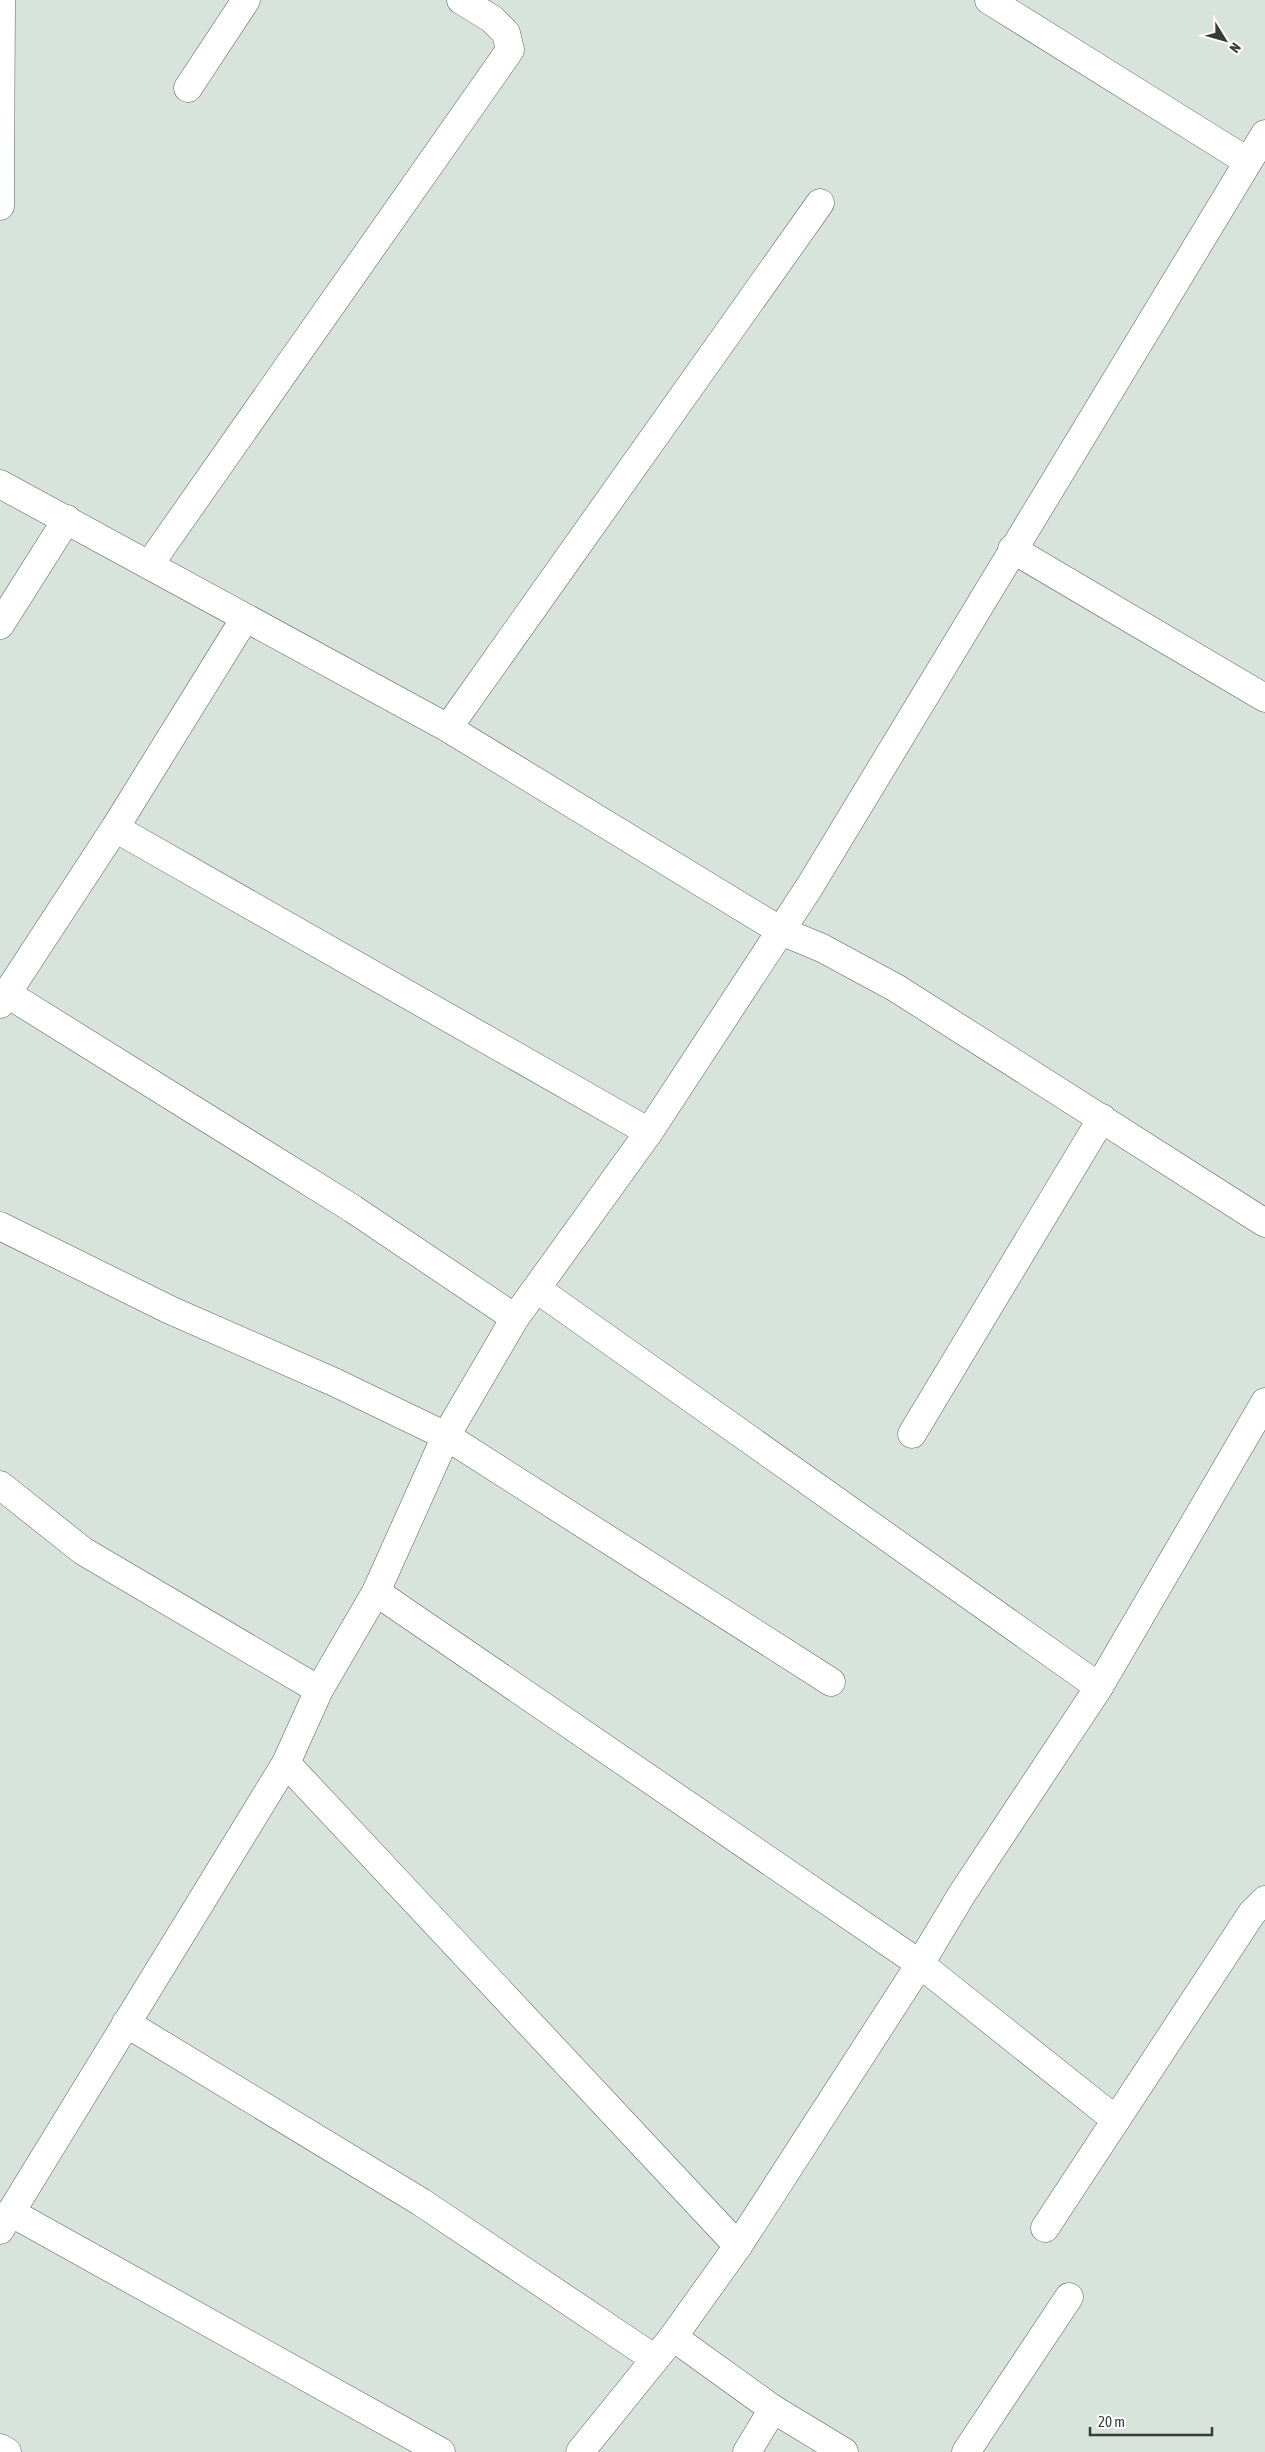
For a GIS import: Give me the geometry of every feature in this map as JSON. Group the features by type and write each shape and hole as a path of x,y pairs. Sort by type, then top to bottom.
{"street":[{"path":"0,206 1,0"},
{"path":"188,88 246,0"},
{"path":"149,565 510,50 506,33 492,19 461,0"},
{"path":"989,0 1247,161"},
{"path":"442,2452 5,2221 286,1763 319,1690 376,1592 446,1436 515,1318 649,1132 781,931 1265,134"},
{"path":"448,728 820,203"},
{"path":"0,484 448,728 781,931 822,948 896,988 1265,1222"},
{"path":"0,625 67,519"},
{"path":"1012,549 1265,698"},
{"path":"246,618 115,828 3,998 353,1209 515,1318"},
{"path":"115,828 649,1132"},
{"path":"912,1434 1102,1118"},
{"path":"0,1226 170,1310 334,1382 446,1436 831,1682"},
{"path":"537,1289 1099,1687"},
{"path":"580,2452 673,2337 738,2246 920,1964 962,1894 1099,1687 1265,1402"},
{"path":"0,1484 98,1561 319,1690"},
{"path":"376,1592 920,1964 1116,2120"},
{"path":"286,1763 738,2246"},
{"path":"1045,2228 1252,1912 1265,1900"},
{"path":"126,2022 420,2202 656,2359"},
{"path":"966,2452 1070,2297"},
{"path":"673,2337 773,2409 844,2452"},
{"path":"747,2452 773,2409"},
{"path":"0,2448 7,2452"}]}
